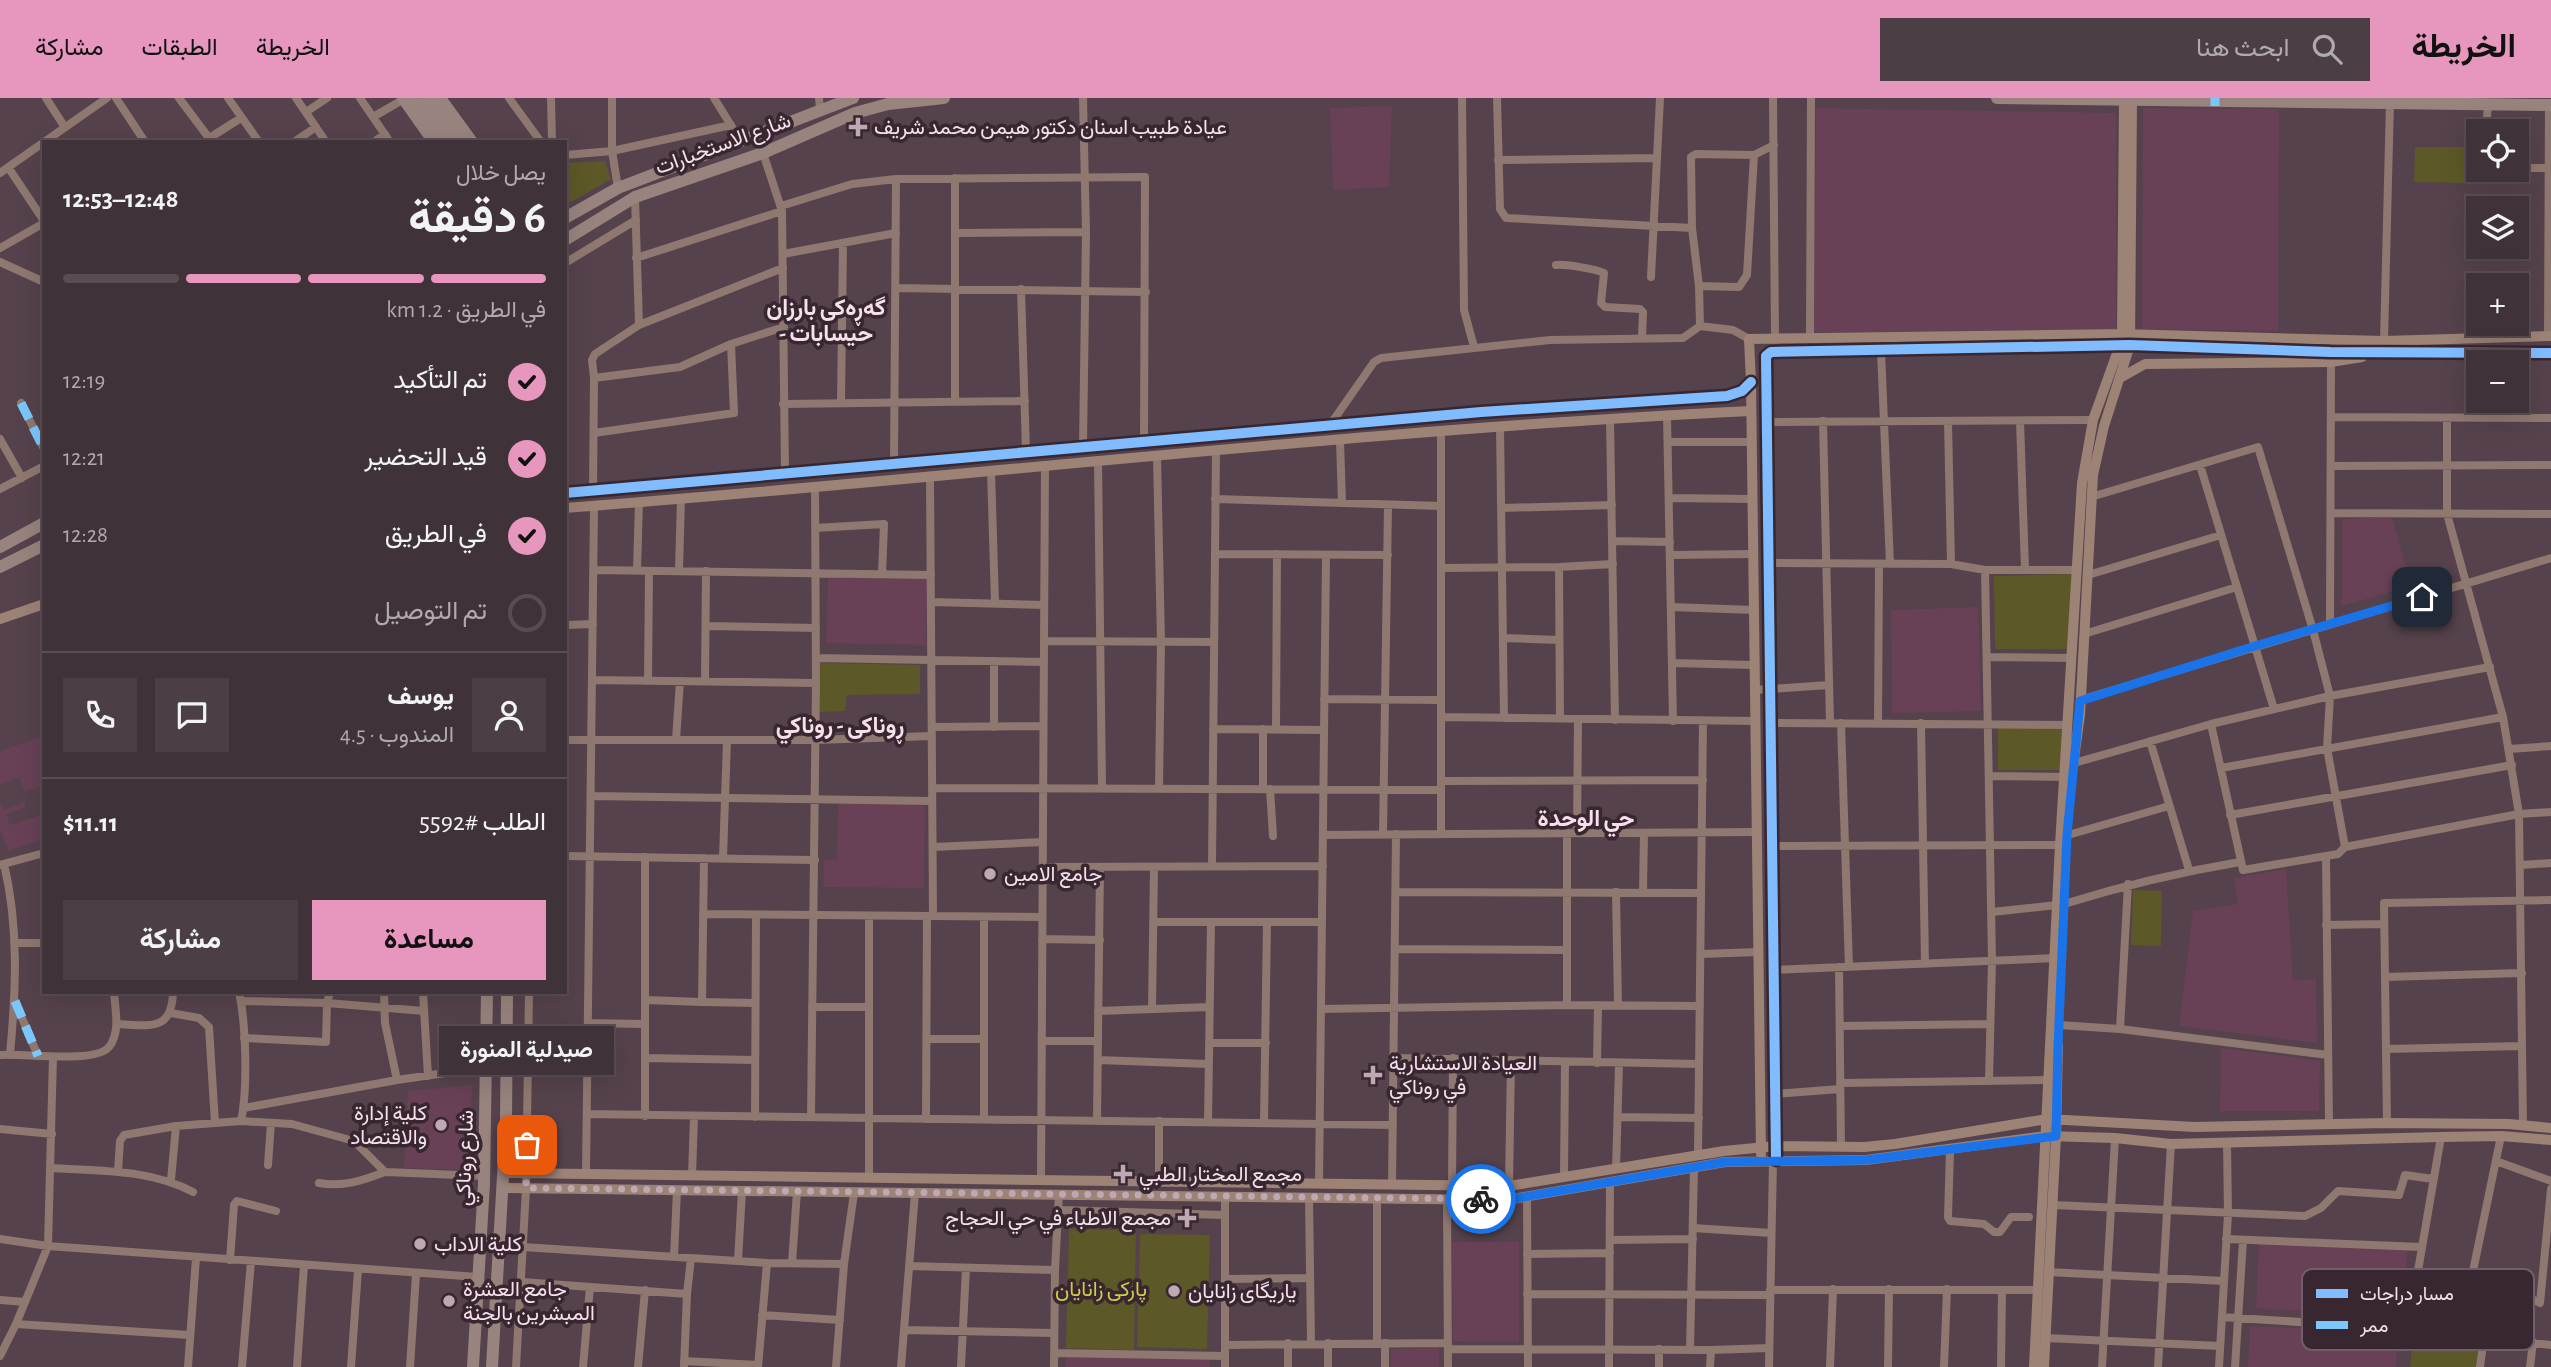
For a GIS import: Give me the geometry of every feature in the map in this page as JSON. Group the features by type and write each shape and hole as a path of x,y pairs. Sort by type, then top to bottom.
{"main road":[{"path":"404,98 432,140"},
{"path":"414,98 444,140"},
{"path":"428,98 457,140"},
{"path":"440,98 471,140"},
{"path":"852,98 856,113"},
{"name":"شارع الاستخبارات","path":"567,217 618,188 740,140 819,104 852,98"},
{"name":"شارع الاستخبارات","path":"567,239 635,197 763,153 856,113 888,104 944,98"},
{"path":"1997,98 2295,99 2550,105"},
{"path":"2052,1119 2048,1080 2056,958 2080,701 2091,497 2100,441 2120,378 2126,339 2128,99"},
{"path":"567,211 583,207"},
{"path":"1770,1160 1760,1147 1749,339 2384,341 2549,336"},
{"path":"1860,338 1861,352"},
{"path":"2034,1367 2037,1290 2059,1025 2060,845 2084,470 2093,420 2126,339"},
{"path":"1770,1160 1776,1146 1766,356 1771,352 1861,352 2126,339 2380,353 2551,353"},
{"path":"2120,378 2144,364 2331,362 2380,353"},
{"path":"567,493 1480,412 1722,396 1737,394 1751,382"},
{"path":"1722,396 1722,412"},
{"path":"567,508 1279,444 1751,411"},
{"path":"1278,429 1279,444"},
{"path":"0,547 42,524"},
{"path":"0,567 42,546"},
{"path":"0,618 42,605"},
{"name":"شارع روناكي","path":"473,1367 484,1176 488,994"},
{"name":"شارع روناكي","path":"492,1367 506,1124 507,994"},
{"path":"503,1173 1509,1186 1760,1147 1895,1144 2052,1119 2195,1127 2387,1123 2523,1125 2551,1128"},
{"path":"2044,1367 2053,1205 2051,1136"},
{"path":"502,1188 1507,1200 1725,1162 1866,1160 2051,1136 2115,1138 2171,1144 2501,1136 2551,1140"},
{"path":"1126,1181 1126,1196"},
{"path":"474,1351 493,1351"}],"street":[{"path":"46,98 64,126"},
{"path":"45,140 107,98"},
{"path":"116,98 144,140"},
{"path":"179,98 206,140 241,118"},
{"path":"228,98 258,140"},
{"path":"296,98 325,140"},
{"path":"306,112 327,98"},
{"path":"360,98 388,138"},
{"path":"373,117 404,98"},
{"path":"509,98 540,140"},
{"path":"551,98 552,140"},
{"path":"612,98 612,151 618,188"},
{"path":"714,98 740,140"},
{"path":"1083,98 1087,232 1083,446"},
{"path":"1462,98 1464,310 1474,347"},
{"path":"1497,98 1500,209 1506,218 1692,228"},
{"path":"1651,277 1660,98"},
{"path":"1773,98 1775,338"},
{"path":"1810,338 1811,98"},
{"path":"2384,341 2390,102"},
{"path":"2487,119 2488,104"},
{"path":"2549,336 2550,105"},
{"path":"567,155 612,151 730,125"},
{"path":"297,140 316,127"},
{"path":"42,142 2,171 42,220"},
{"path":"1700,326 1699,286 1692,228 1691,157 1696,154 1754,155 1774,145"},
{"path":"763,153 781,208 785,473"},
{"path":"1699,286 1738,287 1747,275 1754,155"},
{"path":"1498,160 1656,158"},
{"path":"2529,168 2550,168"},
{"path":"636,258 852,184 896,179 1145,177 1144,442"},
{"path":"955,178 955,402"},
{"path":"894,463 896,179"},
{"path":"635,197 639,325"},
{"path":"567,262 636,220"},
{"path":"0,248 42,223"},
{"path":"956,233 1087,232"},
{"path":"783,254 896,233"},
{"path":"841,403 843,243"},
{"path":"0,262 42,281"},
{"path":"1556,265 1567,263 1580,269 1600,270 1604,273 1601,303 1605,307 1640,309 1643,312 1642,338"},
{"path":"593,491 592,360 595,354 639,325 783,268"},
{"path":"897,288 1146,292"},
{"path":"1021,289 1026,452"},
{"path":"1330,425 1377,359 1550,341 1683,338 1700,326 1733,330 1749,339"},
{"path":"594,378 680,366 731,344 784,327"},
{"path":"594,433 734,414 731,344"},
{"path":"1881,351 1890,564"},
{"path":"2330,624 2331,362"},
{"path":"783,404 1025,401"},
{"path":"21,403 42,445"},
{"path":"1667,415 1673,721"},
{"path":"2331,417 2551,418"},
{"path":"2447,418 2447,514 2503,717 2519,814 2523,1125"},
{"path":"1610,419 1615,720"},
{"path":"1766,422 2093,420"},
{"path":"1823,421 1830,723"},
{"path":"1948,421 1951,564"},
{"path":"2021,421 2025,569"},
{"path":"1500,427 1504,718"},
{"path":"1441,432 1441,834"},
{"path":"0,439 22,478"},
{"path":"1340,440 1342,503"},
{"path":"1668,442 1751,442"},
{"path":"2091,497 2258,447 2330,696 2328,748 2345,847"},
{"path":"1212,866 1216,451"},
{"path":"1157,456 1161,641 1158,789"},
{"path":"1098,460 1102,788"},
{"path":"2200,465 2274,709"},
{"path":"2331,466 2551,465"},
{"path":"1041,1180 1045,466"},
{"path":"0,489 42,467"},
{"path":"991,470 995,603"},
{"path":"926,1119 933,847 930,476"},
{"path":"811,1117 816,740 815,486"},
{"path":"680,571 681,498"},
{"path":"1669,498 1752,499"},
{"path":"1215,499 1441,506"},
{"path":"637,570 639,502"},
{"path":"1383,834 1388,505"},
{"path":"1501,508 1612,505"},
{"path":"586,1174 594,506"},
{"path":"2331,513 2551,514"},
{"path":"815,528 884,524 882,574"},
{"path":"2088,575 2221,535"},
{"path":"1612,541 1670,542"},
{"path":"1215,554 1388,555"},
{"path":"1276,729 1278,554"},
{"path":"1670,555 1753,554"},
{"path":"1319,1184 1326,556"},
{"path":"2080,701 2551,558"},
{"path":"1768,563 1951,564 1985,570 2077,570"},
{"path":"1441,568 1613,564"},
{"path":"1878,723 1880,564"},
{"path":"1559,567 1560,719"},
{"path":"595,570 931,575"},
{"path":"1985,570 1993,961 1989,1080"},
{"path":"648,681 649,571"},
{"path":"705,681 706,572"},
{"path":"2084,634 2237,587"},
{"path":"931,602 1044,605"},
{"path":"1671,607 1754,610"},
{"path":"567,625 593,625"},
{"path":"706,626 816,628"},
{"path":"1503,638 1559,640"},
{"path":"1044,641 1214,642"},
{"path":"1987,657 2072,658"},
{"path":"816,658 1044,662"},
{"path":"994,661 994,727"},
{"path":"1672,663 1754,665"},
{"path":"2074,763 2211,724 2330,696 2490,667"},
{"path":"593,680 816,683"},
{"path":"676,740 680,681"},
{"path":"1755,690 1829,685"},
{"path":"1324,699 1441,700"},
{"path":"1441,717 1755,721"},
{"path":"2221,768 2503,717"},
{"path":"1577,833 1578,719"},
{"path":"1698,1155 1703,722"},
{"path":"1770,723 2068,725"},
{"path":"1841,723 1849,967"},
{"path":"1920,723 1925,964"},
{"path":"2211,724 2243,870 2326,856 2338,853 2345,847 2519,814 2551,812"},
{"path":"567,740 816,740 1044,726"},
{"path":"1213,729 1324,730"},
{"path":"1263,729 1273,836"},
{"path":"723,858 727,740"},
{"path":"2150,741 2189,870"},
{"path":"2509,749 2551,746"},
{"path":"2230,815 2512,765"},
{"path":"1989,776 2065,777"},
{"path":"932,788 1384,789 1576,780 1703,780"},
{"path":"591,796 932,801"},
{"path":"2067,835 2169,806"},
{"path":"1323,835 1756,832"},
{"path":"1566,833 1567,1005"},
{"path":"1643,892 1644,833"},
{"path":"1392,1185 1396,834"},
{"path":"933,847 1043,842"},
{"path":"1772,846 2060,845"},
{"path":"42,854 2,865 15,943 15,1001 5,1054 53,1057 98,1054 108,1048 117,1024 114,994"},
{"path":"567,856 815,860"},
{"path":"2326,856 2329,1123"},
{"path":"645,857 645,1115"},
{"path":"702,1002 704,858"},
{"path":"1992,912 2061,904 2128,884 2240,862"},
{"path":"2521,864 2551,863"},
{"path":"1043,867 1322,866"},
{"path":"1097,1120 1100,867"},
{"path":"1152,1009 1154,867"},
{"path":"2120,1029 2128,884"},
{"path":"1396,892 1701,893"},
{"path":"1616,892 1618,1005"},
{"path":"2387,1123 2384,903 2551,900"},
{"path":"703,914 1042,917"},
{"path":"755,1117 756,915"},
{"path":"869,916 869,1178"},
{"path":"984,917 984,1119"},
{"path":"1155,922 1322,922"},
{"path":"1208,1122 1210,922"},
{"path":"1264,1122 1267,922"},
{"path":"2326,925 2384,924"},
{"path":"1042,939 1100,940"},
{"path":"15,943 42,943"},
{"path":"1395,949 1567,950"},
{"path":"1701,954 1758,952"},
{"path":"1773,970 2056,958"},
{"path":"1839,967 1841,1147"},
{"path":"2385,976 2522,973"},
{"path":"117,1024 150,1025 165,1020 171,1013 173,994"},
{"path":"244,1038 326,1042 329,994"},
{"path":"384,994 383,1009 389,1052 397,1080"},
{"path":"424,994 428,1076"},
{"path":"516,1367 526,1188 530,994"},
{"path":"241,1121 244,1108 244,1038 240,997 424,1011"},
{"path":"645,1000 754,1003"},
{"path":"15,1001 38,1056"},
{"path":"1597,1063 1598,1005"},
{"path":"1321,1009 1700,1006"},
{"path":"812,1007 869,1007"},
{"path":"1098,1011 1209,1007"},
{"path":"171,1013 199,1018 209,1027 215,1124"},
{"path":"588,1023 645,1024"},
{"path":"1840,1026 1990,1024"},
{"path":"2059,1025 2120,1029 2328,1055"},
{"path":"927,1039 984,1039"},
{"path":"1042,1041 1098,1041"},
{"path":"1209,1043 1266,1043"},
{"path":"2386,1049 2522,1046"},
{"path":"0,1355 16,1324 48,1246 53,1057"},
{"path":"645,1058 755,1060"},
{"path":"1395,1058 1699,1064"},
{"path":"1452,1186 1453,1058"},
{"path":"1098,1060 1208,1064"},
{"path":"1509,1186 1511,1060"},
{"path":"528,1062 587,1062"},
{"path":"1564,1177 1565,1062"},
{"path":"1616,1168 1619,1064"},
{"path":"244,1108 486,1067"},
{"path":"1775,1094 1840,1086 2048,1080"},
{"path":"587,1114 1393,1125"},
{"path":"692,1176 694,1116"},
{"path":"1618,1117 1699,1118"},
{"path":"118,1171 120,1141 124,1135 176,1126 241,1121 292,1124 354,1141 385,1172"},
{"path":"1158,1182 1159,1121"},
{"path":"268,1166 271,1123"},
{"path":"171,1180 176,1126"},
{"path":"0,1129 52,1134"},
{"path":"2473,1269 2501,1136"},
{"path":"2418,1269 2441,1137"},
{"path":"2102,1367 2115,1138"},
{"path":"2219,1367 2228,1214 2227,1143"},
{"path":"2158,1367 2171,1144"},
{"path":"1950,1151 1950,1221 1984,1224 1994,1232 2000,1231 2011,1217 2029,1217"},
{"path":"1769,1367 1770,1160"},
{"path":"2496,1161 2551,1181"},
{"path":"51,1168 118,1171 171,1180 193,1192"},
{"path":"1690,1350 1694,1168"},
{"path":"319,1183 337,1186 357,1183 385,1172 484,1176"},
{"path":"2053,1205 2305,1216 2321,1208 2338,1191 2399,1195 2405,1175 2433,1179"},
{"path":"1609,1367 1610,1182"},
{"path":"2534,1300 2540,1303 2551,1189"},
{"path":"674,1257 677,1190"},
{"path":"738,1261 742,1191"},
{"path":"792,1264 797,1191"},
{"path":"901,1367 915,1193"},
{"path":"836,1367 844,1264 854,1194"},
{"path":"1054,1367 1059,1194"},
{"path":"1527,1196 1528,1367"},
{"path":"1309,1197 1311,1343"},
{"path":"1225,1198 1225,1367"},
{"path":"1377,1198 1381,1343 1385,1367"},
{"path":"1447,1199 1448,1367"},
{"path":"230,1260 234,1205 237,1201 242,1200 276,1211"},
{"path":"1059,1210 1225,1215"},
{"path":"1693,1228 1771,1233"},
{"path":"0,1239 48,1246 196,1258 478,1277"},
{"path":"1610,1240 1693,1239"},
{"path":"2226,1240 2421,1247"},
{"path":"2235,1367 2243,1241"},
{"path":"523,1247 766,1263 844,1264"},
{"path":"1527,1254 1610,1254"},
{"path":"188,1367 196,1258"},
{"path":"691,1258 684,1364 758,1366 766,1263"},
{"path":"242,1367 251,1262"},
{"path":"297,1367 304,1265"},
{"path":"909,1266 1055,1270"},
{"path":"961,1367 966,1268"},
{"path":"351,1367 358,1270"},
{"path":"2048,1272 2224,1281"},
{"path":"410,1367 416,1274"},
{"path":"1225,1279 1310,1278"},
{"path":"522,1282 687,1294"},
{"path":"583,1367 590,1287"},
{"path":"1527,1294 1770,1293 1833,1289 2037,1290"},
{"path":"1830,1367 1833,1289"},
{"path":"1888,1367 1889,1289"},
{"path":"1944,1367 1947,1289"},
{"path":"638,1367 645,1290"},
{"path":"2001,1367 2002,1290"},
{"path":"0,1300 25,1302"},
{"path":"762,1315 840,1320"},
{"path":"2222,1317 2302,1323"},
{"path":"16,1324 190,1335"},
{"path":"904,1330 1053,1333"},
{"path":"2045,1338 2220,1346"},
{"path":"1288,1343 1288,1367"},
{"path":"1328,1343 1328,1367"},
{"path":"1225,1345 1381,1343 1527,1348 1769,1348"},
{"path":"1659,1349 1659,1367"},
{"path":"1710,1367 1711,1350"},
{"path":"1054,1353 1225,1356"}],"shaded area":[{"path":"1392,106 1389,187 1333,190 1330,108"},
{"path":"1816,108 2116,113 2116,333 1814,332"},
{"path":"2143,108 2279,109 2278,331 2142,329"},
{"path":"2392,517 2411,586 2342,606 2342,519"},
{"path":"828,576 927,578 926,645 826,643"},
{"path":"1978,607 1981,711 1892,713 1891,610"},
{"path":"42,737 42,786 24,792 19,777 0,784 0,751"},
{"path":"0,801 3,810 24,802 26,807 6,814 10,825 42,815 42,840 8,851 0,829"},
{"path":"925,803 924,888 823,887 824,860 837,859 838,804"},
{"path":"2286,869 2293,980 2316,979 2317,1043 2179,1026 2193,911 2238,904 2234,878"},
{"path":"2221,1048 2320,1061 2319,1111 2220,1111"},
{"path":"472,1085 470,1170 404,1168 408,1091"},
{"path":"1452,1242 1519,1242 1519,1342 1453,1341"},
{"path":"2259,1243 2407,1249 2406,1269 2302,1269 2302,1311 2256,1308"},
{"path":"2250,1326 2302,1328 2302,1350 2397,1350 2396,1367 2248,1367"},
{"path":"1439,1348 1439,1367 1391,1367 1391,1349"},
{"path":"1066,1357 1210,1359 1210,1367 1066,1367"}],"green space":[{"path":"2415,147 2466,147 2466,182 2471,183 2414,182"},
{"path":"605,161 611,179 567,202 567,163"},
{"path":"2072,574 2069,649 1995,649 1994,576"},
{"path":"819,663 920,665 920,694 847,695 845,711 820,712"},
{"path":"1998,728 2065,728 2063,770 1998,770"},
{"path":"2133,890 2162,891 2161,946 2131,945"},
{"name":"پارکی زانایان","path":"1069,1229 1136,1230 1134,1350 1066,1348"},
{"name":"یاریگای زانایان","path":"1140,1234 1210,1235 1207,1349 1137,1347"},
{"path":"2412,1350 2478,1350 2476,1367 2410,1367"}],"marked path":[{"path":"2215,98 2215,106"},
{"path":"21,403 42,445"},
{"path":"15,1001 38,1056"}],"cycle path":[{"path":"1776,1160 1766,356 1771,352 2130,345 2330,352 2551,353"},
{"path":"567,493 1481,412 1727,396 1742,391 1751,382"}],"way so far":[{"path":"527,1145 526,1188 854,1194 1481,1199"}],"place":[{"name":"عيادة طبيب اسنان دكتور هيمن محمد شريف","path":"858,127"},
{"name":"جامع الامين","path":"990,874"},
{"name":"العيادة الاستشارية في روناكي","path":"1373,1075"},
{"name":"كلية إدارة والاقتصاد","path":"441,1125"},
{"name":"صيدلية المنورة","path":"527,1145"},
{"name":"مجمع المختار الطبي","path":"1123,1174"},
{"name":"مجمع الاطباء في حي الحجاج","path":"1187,1218"},
{"name":"كلية الاداب","path":"420,1244"},
{"name":"یاریگای زانایان","path":"1174,1291"},
{"name":"جامع العشرة المبشرين بالجنة","path":"449,1301"}],"district":[{"name":"گەڕەکی بارزان - حیسابات","path":"826,321"},
{"name":"ڕوناکی - روناكي","path":"840,726"},
{"name":"حي الوحدة","path":"1586,819"}],"route":[{"path":"1481,1199 1507,1200 1725,1162 1866,1160 2056,1136 2067,835 2080,701 2422,597"}]}
